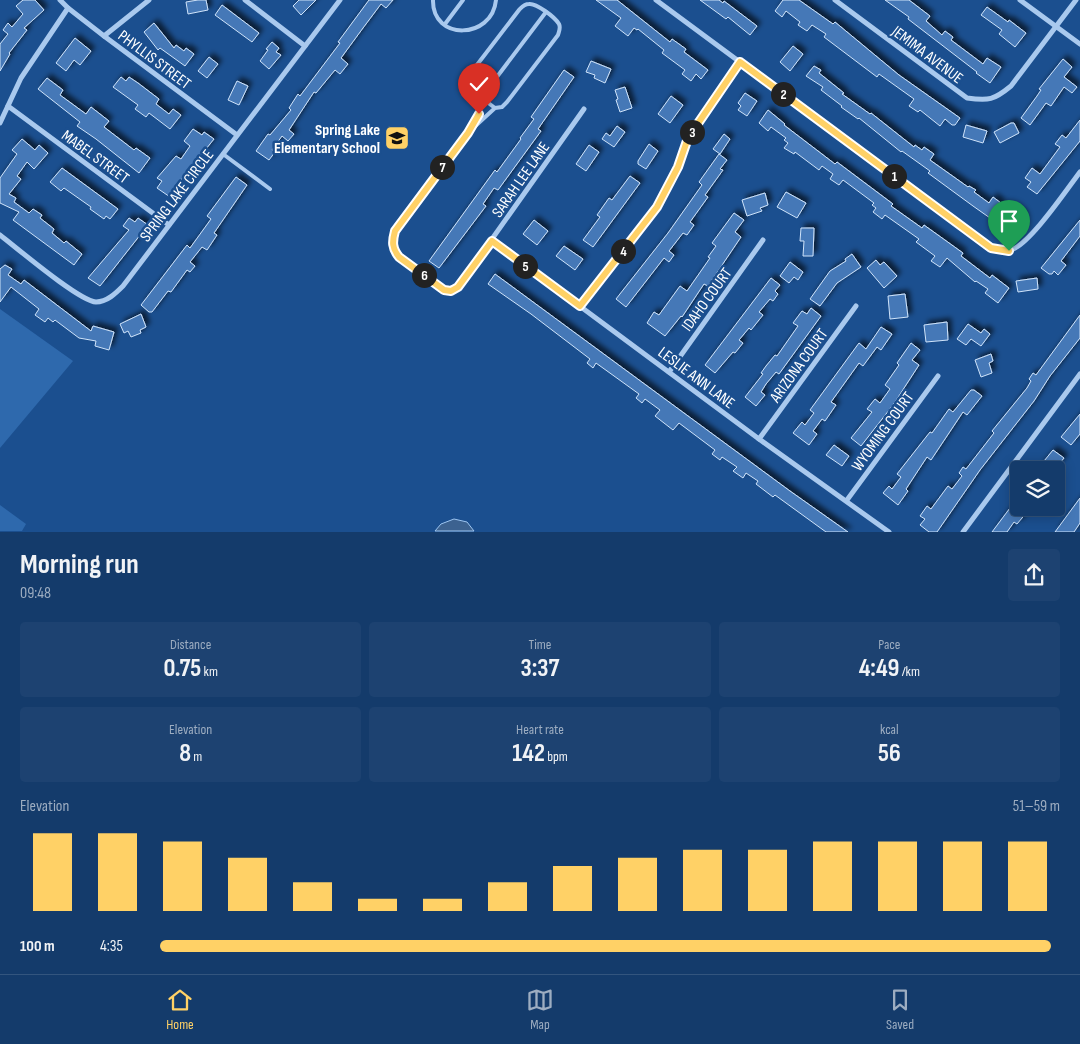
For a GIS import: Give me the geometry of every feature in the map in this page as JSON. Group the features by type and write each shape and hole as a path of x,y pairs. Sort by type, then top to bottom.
{"street":[{"name":"PHYLLIS STREET","path":"60,0 104,36 237,135"},
{"path":"104,36 149,0"},
{"path":"245,0 305,46"},
{"name":"SPRING LAKE CIRCLE","path":"0,235 80,297 97,302 110,297 123,286 340,0"},
{"path":"656,0 991,248 1009,251 1019,247 1030,236 1080,172"},
{"name":"JEMIMA AVENUE","path":"834,0 967,98 986,101 1011,86 1056,26"},
{"path":"1020,0 1080,44"},
{"path":"1056,26 1076,0"},
{"path":"0,123 21,78 68,8"},
{"path":"580,306 657,207 678,167 688,138 740,62"},
{"name":"MABEL STREET","path":"8,106 169,225"},
{"name":"SARAH LEE LANE","path":"458,287 584,109"},
{"name":"IDAHO COURT","path":"669,372 763,240"},
{"name":"LESLIE ANN LANE","path":"492,241 759,439 847,500 889,532"},
{"name":"ARIZONA COURT","path":"759,439 856,306"},
{"path":"963,532 1080,374"},
{"name":"WYOMING COURT","path":"847,500 938,376"}],"lane":[{"path":"432,0 433,8 438,18 444,24 461,31 477,28 484,23 492,13 496,0"},
{"path":"444,24 463,0"},
{"path":"468,133 495,108 502,107 508,102 558,35 560,29 558,23 536,5 530,3 524,5 519,10 470,74 468,82 471,90 495,108"},
{"path":"458,287 451,291 444,290 399,257 394,250 392,241 395,231 468,133 479,114 481,98 546,12"},
{"path":"224,154 270,189"}],"shaded area":[{"path":"0,309 73,361 0,448"},
{"path":"0,505 26,524 22,531 0,531"},
{"path":"454,519 467,522 474,531 435,531 441,524"}],"building":[{"path":"23,0 35,0 44,10 24,28 27,30 9,53 0,71 0,44 8,34 3,30 8,23 12,27 23,14 16,6"},
{"path":"206,0 208,10 188,14 186,2"},
{"path":"299,0 316,0 301,15 293,6"},
{"path":"369,0 393,0 386,8 381,4 341,58 348,64 340,74 335,70 316,93 314,92 289,130 294,134 288,141 282,136 272,150 275,152 269,160 256,151 268,134 270,135 291,110 289,108 298,94 300,96 340,43 338,42"},
{"path":"596,0 617,0 670,42 672,39 686,49 684,52 708,70 701,79 696,74 691,81 682,74 685,70 662,53 664,50 638,29 634,28 628,36 615,26 621,18"},
{"path":"700,0 719,0 723,3 724,1 757,26 750,35 728,17 726,19"},
{"path":"783,0 799,0 833,24 835,22 899,75 960,118 955,125 952,125 945,119 940,126 920,110 918,112 909,106 914,99 879,74 877,77 824,37 826,34 812,25 807,31 798,25 800,22 786,11 782,17 775,11"},
{"path":"885,0 909,0 930,16 926,21 942,35 945,31 953,37 951,40 983,64 987,58 1001,67 990,83 908,19 909,17"},
{"path":"222,5 259,33 252,42 215,15"},
{"path":"987,7 1026,33 1015,47 999,34 1002,30 981,15"},
{"path":"154,23 174,48 176,45 184,51 186,48 194,54 185,66 160,48 158,50 144,32"},
{"path":"75,38 91,51 80,65 74,60 66,71 56,63"},
{"path":"272,42 279,48 276,52 281,55 269,69 260,61"},
{"path":"793,46 803,54 790,71 780,62"},
{"path":"209,57 218,64 207,78 198,71"},
{"path":"1063,59 1072,67 1064,77 1077,87 1072,93 1064,87 1051,106 1046,103 1030,125 1021,118 1041,90 1039,89"},
{"path":"591,61 611,69 605,83 594,78 595,75 586,72"},
{"path":"814,66 821,70 819,73 844,93 842,94 871,113 914,147 915,145 922,150 924,147 934,154 930,160 968,187 976,190 974,192 989,203 993,197 1001,203 998,207 1012,217 1016,212 1023,217 1014,231 992,215 990,218 973,206 928,173 930,171 901,152 859,118 841,107 821,90 823,87 806,76"},
{"path":"564,70 574,77 538,129 541,131 498,190 494,188 483,204 486,206 439,268 429,261 495,170 497,172 521,139 534,119 531,117"},
{"path":"121,77 126,81 129,77 159,99 156,104 169,114 173,109 181,115 170,129 149,113 146,117 135,109 138,105 113,87"},
{"path":"47,78 63,90 60,95 86,114 91,107 109,121 104,127 134,150 136,148 150,158 139,173 77,126 80,122 38,89"},
{"path":"237,81 248,86 239,105 228,100"},
{"path":"625,87 632,108 620,112 615,90"},
{"path":"745,93 757,101 747,116 738,110 741,106 738,103"},
{"path":"671,96 683,105 670,123 658,114"},
{"path":"768,110 784,125 835,164 837,162 893,204 891,206 922,228 924,225 963,253 961,256 990,278 992,275 1009,288 998,303 985,293 988,289 975,282 947,258 940,267 931,261 935,256 916,242 919,239 885,215 882,219 873,212 876,208 872,205 874,203 843,180 839,185 830,179 833,174 822,166 819,170 795,152 794,154 784,148 788,143 784,140 786,138 771,127 768,131 759,123"},
{"path":"1080,120 1080,141 1037,194 1027,187 1031,182 1025,178 1032,168 1040,174 1060,147 1055,144 1062,135 1066,138"},
{"path":"1014,123 1019,133 1000,143 994,132"},
{"path":"966,125 987,131 983,143 963,137"},
{"path":"617,126 625,132 614,147 602,139 606,133 610,136"},
{"path":"193,129 202,135 204,132 214,139 181,180 170,197 157,188 162,181 157,178 176,156 181,159 190,146 184,141"},
{"path":"724,134 730,139 720,154 713,149"},
{"path":"22,139 35,150 39,145 48,153 34,169 27,162 17,176 21,179 9,194 16,198 14,202 29,213 33,209 42,215 40,218 54,229 52,233 82,254 74,265 13,220 19,212 0,203 0,178 17,154 12,150"},
{"path":"649,144 658,151 646,169 638,164 638,161"},
{"path":"589,145 599,152 586,171 576,164"},
{"path":"719,154 727,160 720,169 723,170 705,195 708,197 690,222 694,225 687,235 683,233 669,251 674,255 669,262 664,258 626,307 616,299 668,233 702,185 699,182"},
{"path":"62,168 118,209 110,219 106,216 104,219 90,209 91,207 64,188 61,191 50,182"},
{"path":"630,176 640,183 593,247 583,240 600,217 597,215 609,198 612,200"},
{"path":"236,177 247,185 214,233 217,235 207,250 202,247 190,262 195,266 190,272 187,270 171,292 168,291 152,312 149,312 141,305 187,245 190,248 211,219 207,216"},
{"path":"786,192 806,203 797,218 777,207"},
{"path":"765,193 768,205 760,208 762,211 747,216 742,200"},
{"path":"734,213 744,220 735,232 741,237 708,286 704,284 682,317 665,336 647,323 654,312 659,315 680,286 687,291 710,258 708,257 716,246 712,243"},
{"path":"129,218 135,222 138,218 148,225 100,286 88,278 129,230 123,226"},
{"path":"534,220 548,231 537,245 523,234"},
{"path":"1080,220 1080,236 1061,261 1066,265 1058,275 1054,271 1052,274 1049,274 1041,268"},
{"path":"801,228 814,228 813,256 803,256 804,241 800,241"},
{"path":"564,246 583,259 575,270 556,256"},
{"path":"852,254 861,267 837,283 820,306 810,299 830,271 846,261 845,259"},
{"path":"876,260 880,265 884,262 897,276 884,288 867,268"},
{"path":"790,262 803,272 798,280 794,277 789,283 780,276"},
{"path":"5,265 12,269 8,275 21,284 24,280 91,331 93,326 114,332 109,350 95,346 96,341 79,338 55,320 53,322 48,318 45,322 35,315 39,309 11,287 0,302 0,269"},
{"path":"495,274 848,532 826,532 775,495 773,497 756,484 758,481 746,473 743,478 733,471 737,467 722,457 720,460 712,454 715,450 679,423 673,430 655,416 660,410 645,399 642,403 636,398 639,394 596,363 593,368 587,363 590,359 488,284"},
{"path":"771,278 780,285 775,291 778,294 773,301 770,299 759,312 763,315 751,330 749,328 739,340 743,343 715,373 705,365"},
{"path":"1037,278 1038,289 1018,292 1016,281"},
{"path":"905,294 908,317 890,319 888,296"},
{"path":"811,308 821,316 779,374 776,372 766,384 761,392 765,395 756,406 745,397 763,374 761,373 766,366 775,355 777,356 798,326 793,323 802,311 807,314"},
{"path":"141,314 146,327 140,330 141,333 131,337 128,331 124,333 120,324"},
{"path":"1080,315 1080,338 980,470 937,532 929,532 920,525 925,519 920,516 927,506 931,509 948,486 952,489 962,476 959,473 963,467 966,469 994,433 992,431 1027,388 1033,373 1036,375"},
{"path":"947,322 948,340 926,342 924,325"},
{"path":"968,324 981,333 984,329 990,334 981,346 971,339 966,345 957,339"},
{"path":"881,327 892,334 881,350 877,347 863,366 859,363 831,402 836,405 825,421 822,419 813,431 817,434 809,445 793,433 802,422 805,425 814,413 810,410 859,343 866,349"},
{"path":"911,343 920,350 912,360 919,365 893,405 861,446 851,438 872,412 867,409 875,399 880,403 890,389 885,385"},
{"path":"991,354 993,361 989,363 992,373 981,377 975,360"},
{"path":"971,390 982,396 967,415 963,412 931,460 927,457 898,505 883,493 889,486 892,489 901,477 897,474 930,432 932,433 949,409 953,412"},
{"path":"1080,414 1080,434 1071,445 1061,437"},
{"path":"834,445 849,456 842,466 826,455"},
{"path":"1053,450 1064,458 1062,461 1044,461"},
{"path":"1080,498 1080,523 1074,532 1055,532"},
{"path":"1010,508 1010,516 1024,516 1017,524 1014,522 1007,532 992,532"}],"place":[{"name":"Spring Lake Elementary School","path":"397,138"}],"route":[{"path":"479,114 468,133 395,231 392,241 394,250 399,257 444,290 451,291 458,287 492,241 580,306 657,207 678,167 688,138 740,62 991,248 1009,251"}]}
